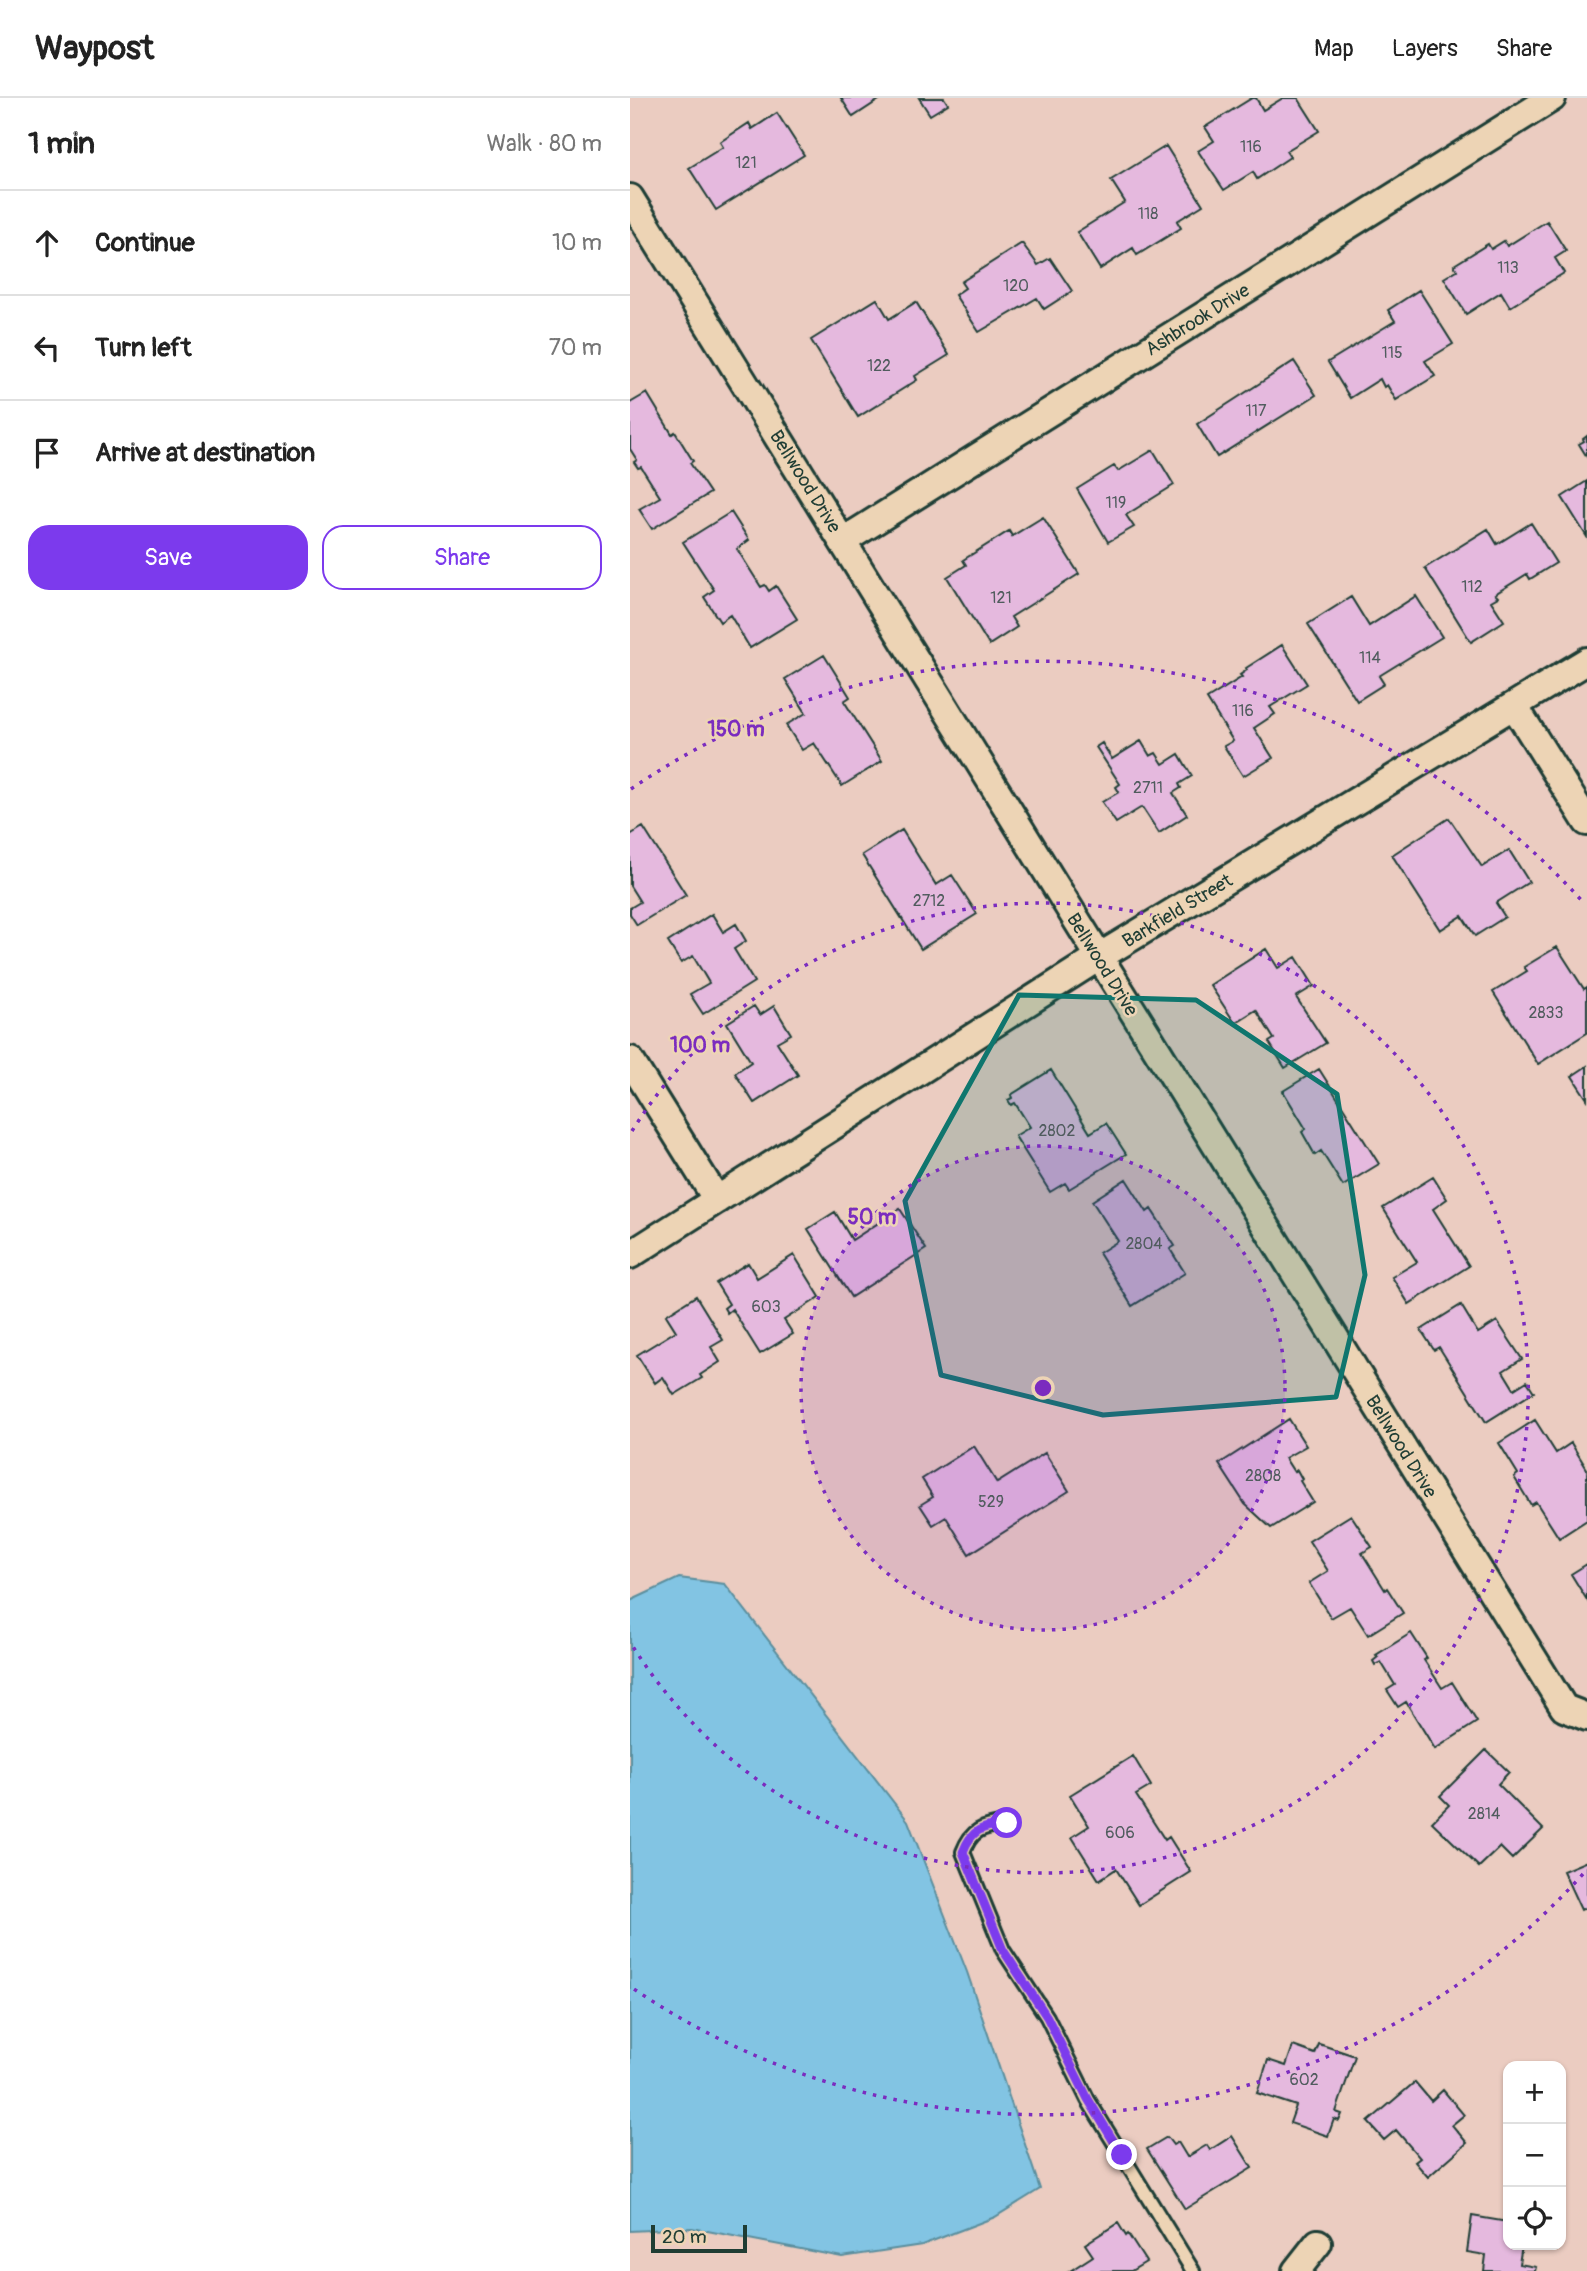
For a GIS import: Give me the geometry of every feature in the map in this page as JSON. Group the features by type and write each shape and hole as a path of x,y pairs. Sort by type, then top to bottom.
{"street":[{"name":"Ashbrook Drive","path":"843,541 1552,98"},
{"name":"Bellwood Drive","path":"630,198 1564,1708 1587,1717"},
{"name":"Barkfield Street","path":"630,1255 1099,957 1587,662"},
{"path":"1516,707 1587,822"},
{"path":"630,1060 717,1200"},
{"path":"1296,2271 1318,2243"}],"lane":[{"path":"1007,1823 985,1827 969,1837 963,1852 998,1938 1047,2017 1088,2099 1193,2271"}],"highlighted area":[{"path":"1019,995 1196,1000 1337,1094 1365,1275 1336,1397 1103,1415 941,1375 905,1201"}],"water":[{"path":"679,1578 725,1584 908,1821 967,1972 1040,2189 995,2217 922,2245 842,2257 692,2228 630,2231 630,1601"}],"building":[{"path":"841,98 882,98 853,117"},
{"path":"919,98 944,98 948,104 930,115"},
{"path":"1256,98 1263,110 1283,98 1298,98 1319,131 1286,151 1290,157 1257,179 1253,172 1224,190 1198,151 1214,141 1205,127"},
{"path":"777,113 804,155 716,210 689,168 723,147 720,142 749,123 752,129"},
{"path":"1166,146 1203,205 1177,221 1181,228 1137,255 1133,248 1100,269 1077,232 1125,202 1111,180"},
{"path":"1547,221 1566,251 1555,258 1564,273 1510,307 1501,292 1466,314 1444,278 1457,270 1454,265 1488,244 1491,249 1504,241 1507,246"},
{"path":"1022,243 1038,265 1050,258 1072,291 1044,309 1037,298 979,332 955,295 965,288 961,282"},
{"path":"1419,290 1453,344 1425,361 1435,376 1396,400 1380,379 1350,398 1328,362 1395,321 1388,310"},
{"path":"877,299 889,319 916,302 949,355 915,376 917,380 858,417 811,340"},
{"path":"1294,361 1316,395 1217,457 1197,424"},
{"path":"647,393 672,434 675,432 693,461 690,463 710,493 652,529 639,509 660,497 641,467 638,468 634,462 637,460 630,449 630,403"},
{"path":"1587,436 1587,457 1579,444"},
{"path":"1153,450 1174,485 1126,515 1134,527 1108,542 1077,489 1114,466 1118,471"},
{"path":"1587,481 1587,537 1562,497"},
{"path":"731,512 749,540 737,549 761,587 765,585 769,591 776,586 797,619 750,648 730,615 720,622 704,597 714,590 683,542"},
{"path":"1043,517 1079,574 1011,617 1017,627 989,645 947,577 966,565 963,560 1009,531 1012,536"},
{"path":"1531,523 1556,563 1530,579 1527,574 1495,594 1498,597 1491,601 1504,621 1471,642 1425,568 1488,529 1497,544"},
{"path":"1416,596 1442,637 1379,676 1384,684 1357,701 1308,624 1351,597 1369,626"},
{"path":"1282,645 1307,684 1270,707 1275,714 1254,728 1273,758 1243,776 1224,746 1233,741 1207,699 1242,677 1240,675 1246,668"},
{"path":"824,655 850,697 844,701 882,761 842,786 814,743 802,750 786,725 806,713 785,679"},
{"path":"1141,741 1150,756 1156,753 1163,764 1179,754 1192,776 1179,784 1181,788 1173,793 1187,815 1159,833 1142,807 1116,823 1102,802 1119,792 1116,787 1120,784 1096,747 1102,743 1112,759"},
{"path":"1449,818 1482,867 1509,850 1529,882 1496,903 1505,917 1475,936 1462,916 1440,930 1392,855"},
{"path":"643,827 686,895 637,925 630,914 630,908 640,902 630,886 630,835"},
{"path":"902,830 936,885 952,875 977,914 921,949 862,855"},
{"path":"712,914 723,932 736,924 746,941 734,949 754,982 703,1014 690,994 709,983 693,956 681,963 668,942"},
{"path":"1557,947 1584,989 1587,987 1587,1033 1538,1064 1493,992 1527,971 1524,967"},
{"path":"1266,949 1278,968 1296,957 1314,986 1296,997 1326,1043 1285,1068 1269,1042 1274,1039 1256,1010 1235,1023 1210,985"},
{"path":"754,1006 760,1015 774,1006 791,1034 777,1042 798,1075 754,1103 735,1073 751,1062 727,1023"},
{"path":"1587,1066 1587,1099 1572,1076"},
{"path":"1319,1069 1379,1164 1343,1186 1321,1151 1315,1155 1302,1132 1306,1129 1283,1091"},
{"path":"1051,1070 1090,1133 1106,1123 1126,1154 1069,1189 1065,1183 1050,1192 1015,1136 1030,1127 1015,1103 1011,1105 1008,1100 1012,1098 1011,1095"},
{"path":"1433,1177 1447,1199 1433,1209 1469,1266 1409,1304 1392,1277 1417,1262 1383,1208"},
{"path":"1126,1179 1147,1212 1151,1209 1175,1246 1170,1249 1185,1273 1132,1306 1099,1253 1118,1241 1092,1201"},
{"path":"900,1209 926,1249 851,1297 808,1229 835,1212 852,1240"},
{"path":"794,1255 820,1297 784,1320 793,1334 760,1354 732,1309 727,1313 724,1308 729,1304 716,1283 748,1263 757,1278"},
{"path":"696,1296 723,1340 711,1347 720,1362 700,1375 702,1378 674,1395 663,1377 655,1383 637,1355 676,1331 666,1315"},
{"path":"1461,1305 1478,1333 1497,1321 1522,1359 1503,1371 1514,1389 1527,1381 1534,1392 1486,1422 1439,1347 1434,1350 1421,1330"},
{"path":"1289,1419 1306,1446 1285,1458 1294,1472 1297,1470 1302,1479 1300,1481 1313,1502 1271,1528 1245,1504 1219,1464"},
{"path":"1535,1420 1556,1453 1571,1443 1587,1469 1587,1520 1559,1538 1536,1502 1531,1505 1514,1477 1518,1474 1499,1443"},
{"path":"974,1446 997,1483 1045,1453 1069,1491 969,1554 946,1517 933,1525 920,1505 933,1497 922,1479"},
{"path":"1351,1515 1372,1547 1362,1553 1403,1613 1368,1635 1350,1607 1331,1618 1309,1583 1328,1571 1309,1541"},
{"path":"1587,1564 1587,1600 1571,1574"},
{"path":"1411,1633 1442,1688 1452,1682 1477,1722 1435,1749 1406,1702 1398,1707 1387,1690 1395,1685 1381,1662 1375,1665 1373,1661 1378,1657 1376,1655"},
{"path":"1486,1750 1509,1772 1498,1784 1543,1829 1512,1859 1500,1847 1479,1867 1432,1822 1449,1805 1440,1796"},
{"path":"1133,1756 1151,1786 1136,1795 1165,1840 1169,1837 1191,1872 1139,1905 1116,1869 1099,1880 1072,1837 1089,1826 1070,1795"},
{"path":"1587,1861 1587,1907 1581,1910 1563,1871"},
{"path":"1319,2044 1355,2056 1336,2112 1342,2114 1339,2121 1334,2119 1328,2136 1290,2123 1296,2106 1257,2093 1268,2060 1286,2066 1293,2046 1315,2054"},
{"path":"1415,2082 1431,2101 1443,2090 1464,2115 1452,2125 1467,2143 1428,2177 1415,2162 1420,2158 1396,2130 1384,2140 1368,2122"},
{"path":"1232,2136 1252,2168 1185,2209 1147,2149 1167,2137 1173,2145 1178,2142 1187,2157 1207,2145 1210,2150"},
{"path":"1472,2216 1503,2221 1503,2250 1521,2250 1519,2264 1536,2267 1535,2271 1484,2271 1486,2255 1467,2252"},
{"path":"1118,2223 1146,2262 1131,2271 1070,2271 1093,2256 1085,2244"}],"route":[{"path":"1007,1823 985,1827 969,1837 963,1852 1003,1950 1047,2017 1088,2099 1122,2155"}]}
